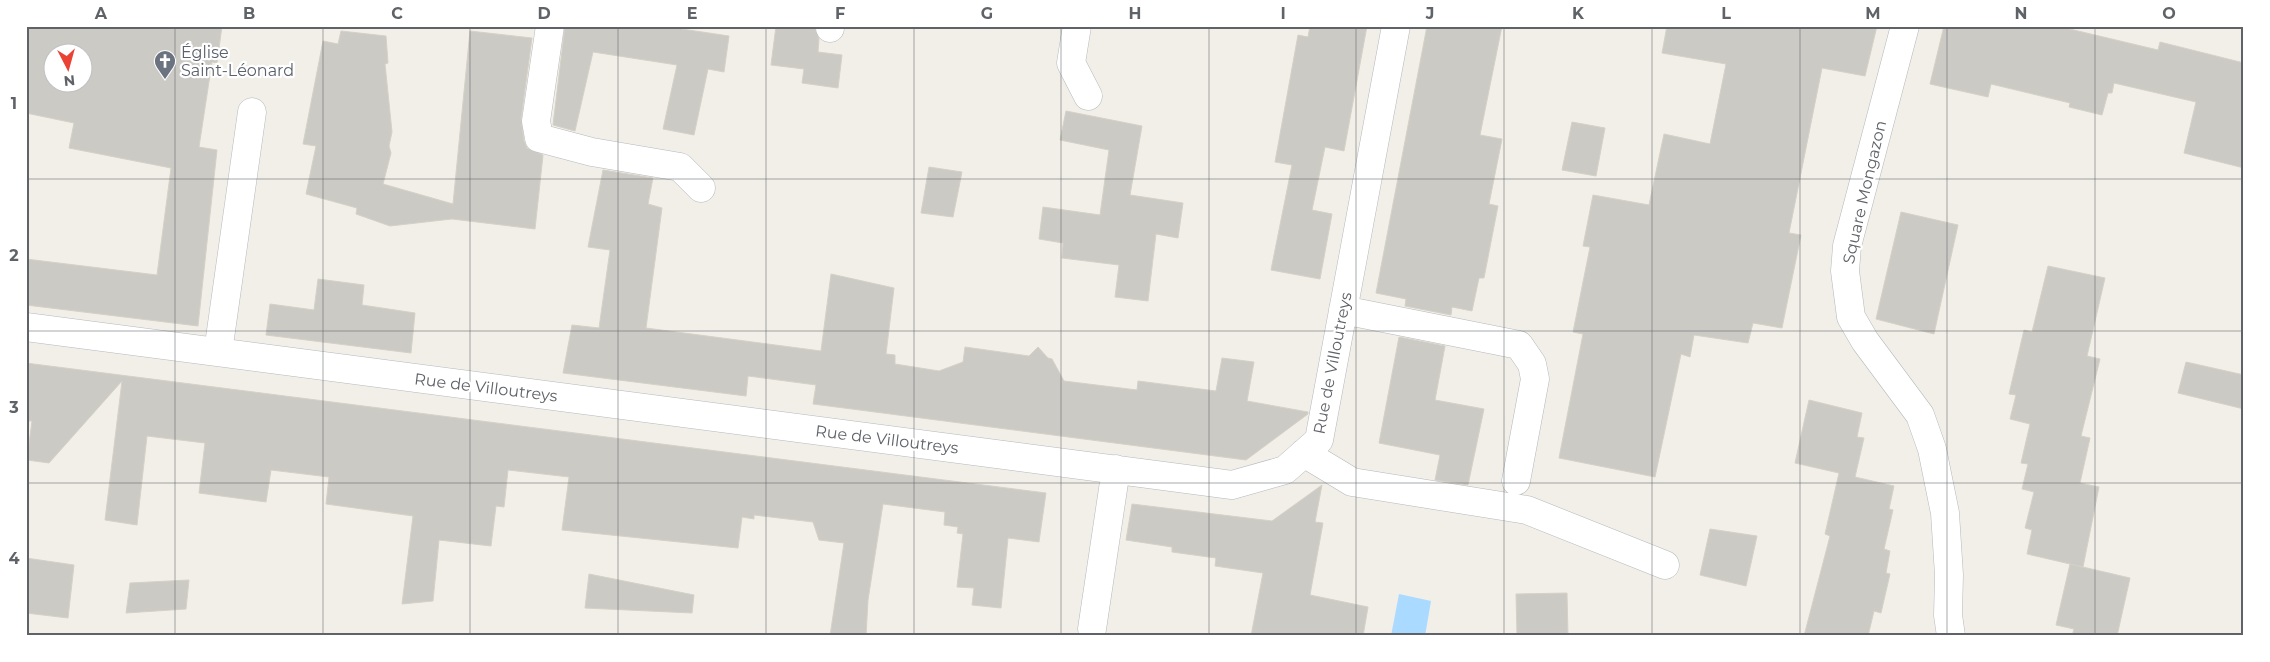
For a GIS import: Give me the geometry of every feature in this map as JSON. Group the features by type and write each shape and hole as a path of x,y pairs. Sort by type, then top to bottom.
{"street":[{"path":"550,26 536,121 539,138 592,152 680,167 702,188"},
{"path":"1077,26 1071,63 1088,96"},
{"name":"Rue de Villoutreys","path":"26,327 1232,485 1285,470 1319,440 1396,26"},
{"name":"Square Mongazon","path":"1905,26 1847,246 1845,272 1851,317 1865,341 1920,415 1932,449 1945,513 1949,575 1948,615 1951,636"},
{"path":"218,352 252,112"},
{"path":"1343,310 1519,345 1532,364 1535,379 1516,482"},
{"path":"1304,453 1352,482 1527,510 1665,565"},
{"path":"1092,629 1116,469"}],"water":[{"path":"1399,594 1431,601 1425,636 1391,636"}],"building":[{"path":"26,26 222,26 217,63 212,62 199,147 217,150 198,326 26,305 26,259 157,275 171,168 69,148 74,123 26,113"},
{"path":"565,26 682,26 682,29 729,36 724,72 708,69 694,135 663,129 677,65 593,52 575,131 553,125"},
{"path":"776,26 814,26 819,39 818,52 842,55 838,88 802,83 804,69 771,65"},
{"path":"1310,26 1367,26 1344,151 1325,147 1312,210 1332,214 1320,279 1271,270 1292,165 1275,162 1298,35 1308,37"},
{"path":"1427,26 1502,26 1480,135 1502,139 1489,204 1498,206 1484,278 1479,278 1472,311 1452,307 1451,315 1405,306 1406,299 1376,293"},
{"path":"1667,26 1877,26 1865,76 1822,68 1789,233 1801,235 1782,328 1753,323 1748,343 1694,335 1690,357 1681,354 1655,477 1559,458 1583,334 1573,332 1590,247 1583,246 1593,195 1649,205 1664,134 1710,144 1726,64 1662,53"},
{"path":"1944,26 2057,26 2158,50 2160,42 2244,63 2244,168 2184,153 2196,102 2114,83 2112,93 2108,93 2102,115 2069,107 2070,103 1991,84 1988,97 1930,84"},
{"path":"341,31 386,36 388,63 385,64 392,132 389,146 391,153 383,184 453,204 470,31 532,38 521,119 524,141 527,148 543,155 535,229 452,219 390,226 356,214 357,208 306,194 316,146 303,144 323,41 338,44"},
{"path":"1066,111 1142,126 1130,195 1183,203 1178,238 1156,234 1148,301 1115,297 1119,265 1062,258 1063,243 1039,239 1043,207 1100,215 1109,150 1060,140"},
{"path":"1572,122 1605,128 1596,176 1562,170"},
{"path":"929,167 962,172 953,217 921,213"},
{"path":"603,170 653,178 648,204 662,208 646,328 821,351 831,274 894,288 886,354 895,355 895,364 939,371 963,362 965,347 1029,356 1038,347 1048,358 1052,359 1064,381 1137,390 1138,381 1216,391 1222,358 1254,362 1247,401 1308,412 1308,414 1246,460 813,404 816,385 748,376 746,396 563,373 572,325 599,328 610,250 588,247"},
{"path":"1901,212 1958,225 1934,334 1876,319"},
{"path":"2048,266 2105,278 2087,356 2100,359 2081,436 2090,438 2080,483 2099,487 2083,567 2027,554 2032,530 2025,528 2034,492 2022,489 2028,464 2021,463 2030,424 2010,419 2016,395 2009,394 2024,330 2032,332"},
{"path":"318,279 364,285 362,305 415,313 411,353 266,335 270,304 314,310"},
{"path":"1399,337 1445,346 1435,400 1484,409 1468,485 1435,480 1440,455 1379,443"},
{"path":"2186,362 2244,375 2244,409 2178,393"},
{"path":"26,363 1046,493 1039,542 1008,538 1001,608 972,605 974,588 957,587 963,534 957,533 958,527 944,525 945,512 883,504 868,600 866,636 830,636 844,543 819,540 813,522 754,515 754,519 742,517 738,548 562,530 569,477 508,470 504,507 496,506 491,546 439,540 433,601 402,604 413,516 326,504 329,477 271,470 266,502 199,493 205,443 147,436 137,525 105,520 122,381 49,463 27,460 32,421 26,421"},
{"path":"1809,400 1862,413 1857,437 1864,438 1855,477 1894,486 1889,509 1893,510 1884,549 1890,551 1886,573 1890,574 1881,613 1874,611 1868,636 1804,636 1830,536 1825,534 1839,473 1795,463"},
{"path":"1322,485 1315,522 1323,523 1310,595 1368,607 1363,636 1251,636 1263,573 1215,566 1216,558 1172,552 1172,547 1126,540 1132,504 1272,521"},
{"path":"1710,529 1757,536 1746,586 1700,575"},
{"path":"26,558 74,565 68,618 26,613"},
{"path":"2070,564 2130,578 2117,636 2072,636 2074,629 2056,625"},
{"path":"589,574 694,595 692,613 585,608"},
{"path":"189,580 186,609 126,613 130,583"},
{"path":"1567,593 1568,636 1517,636 1516,594"}],"place":[{"name":"Église Saint-Léonard","path":"165,80"}]}
